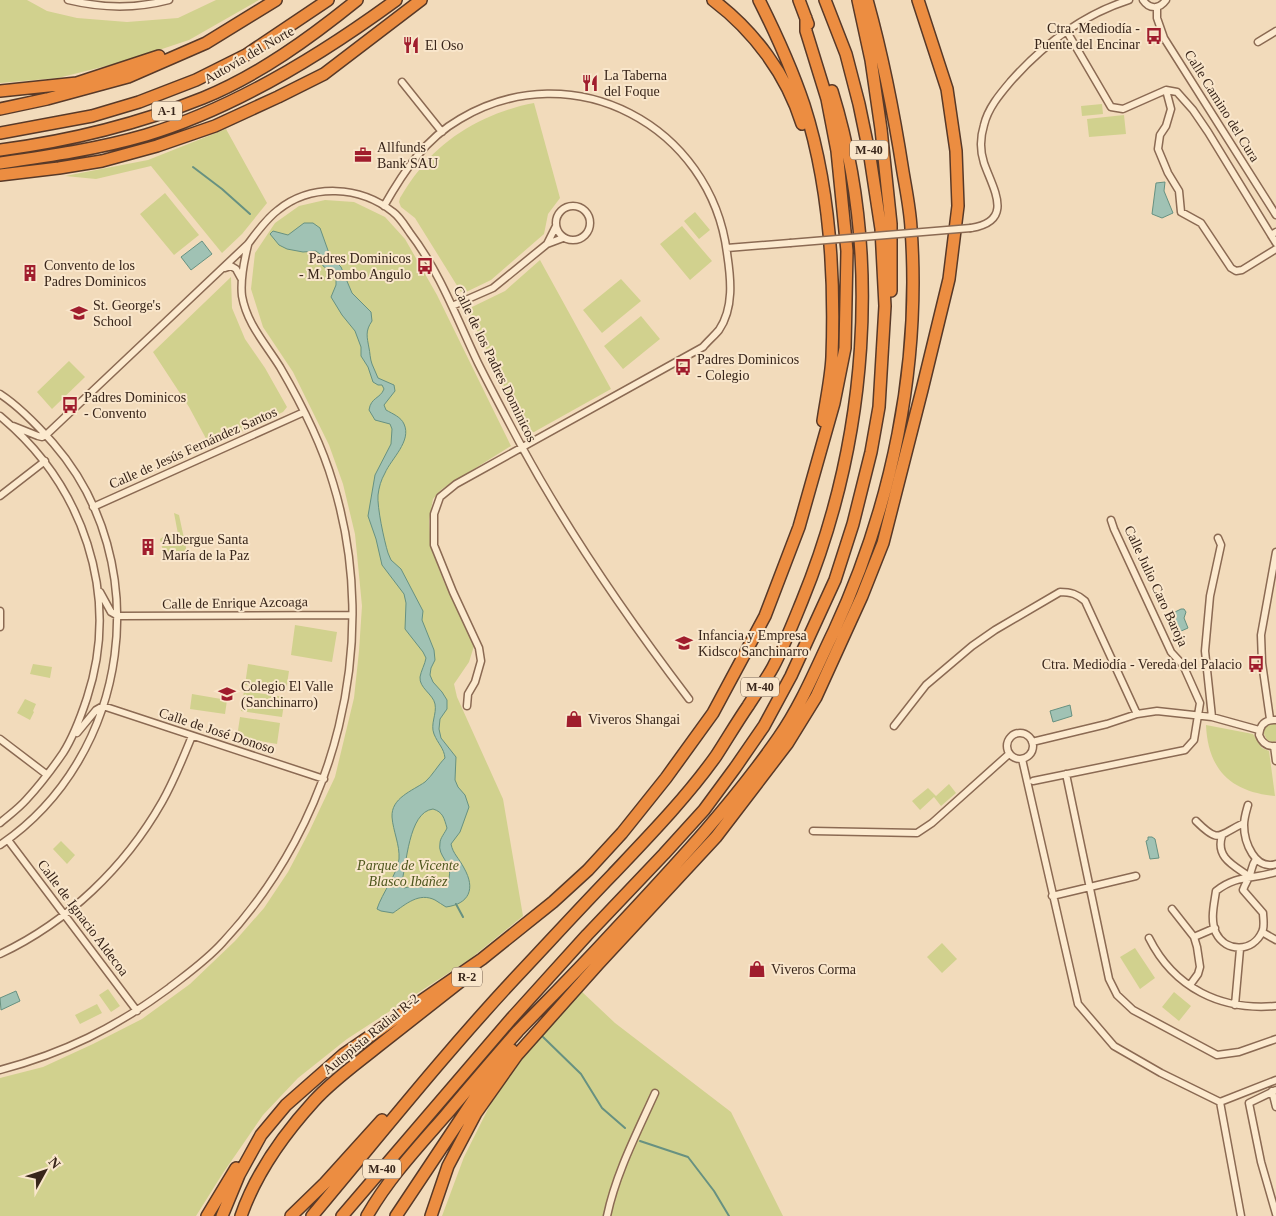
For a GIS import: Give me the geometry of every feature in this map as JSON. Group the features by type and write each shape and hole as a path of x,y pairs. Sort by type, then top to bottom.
{"highway":[{"path":"0,108 34,102 128,77 206,43 276,0"},
{"path":"305,16 320,0"},
{"name":"Autovía del Norte","path":"0,133 70,121 139,102 196,80 246,55 328,0"},
{"name":"Autovía del Norte","path":"0,150 82,136 146,118 204,98 262,67 310,36 357,0"},
{"path":"0,163 58,155 147,135 209,111 270,82 330,47 396,0"},
{"path":"0,175 102,161 157,146 215,126 324,74 421,0"},
{"path":"713,0 727,10 753,36 779,72 799,115 822,188"},
{"path":"759,0 788,63 804,105 815,146 828,229 832,302 832,358 819,453"},
{"name":"M-40","path":"312,1216 410,1097 514,979 648,837 715,757 773,667 815,569 831,520 849,442 862,337 862,282 860,231 837,108 799,0"},
{"name":"M-40","path":"342,1216 580,942 704,810 764,726 791,676 835,580 853,524 871,452 879,407 885,306 881,229 870,157 846,54 825,0"},
{"path":"858,0 871,60 882,129 892,224 892,295 885,306"},
{"path":"367,1216 377,1199 416,1149 518,1031 559,991 710,826 780,736 806,690 850,598 873,535 894,452 905,395 913,283 911,226 896,126 884,60 867,0"},
{"path":"431,1216 448,1166 476,1113 517,1055 716,837 787,744 816,697 862,596 883,543 922,390 949,279 958,206 956,151 947,89 918,0"},
{"path":"207,1216 240,1163 286,1104 344,1054 482,959 553,902 588,870 622,833 666,778 713,713 765,616 799,527 834,403 844,348 847,251 837,151 827,99 806,31 806,18"},
{"path":"0,91 77,83 143,62 190,44 206,43"},
{"path":"0,104 34,102"},
{"path":"0,127 36,120 70,121"},
{"name":"Autopista Radial R-2","path":"241,1216 262,1169 281,1141 314,1100 360,1061 526,932 553,902"},
{"path":"396,1216 474,1099 559,991"},
{"path":"291,1216 347,1160 395,1106 410,1097"},
{"path":"360,1216 382,1179 421,1123"},
{"path":"222,1216 240,1175 261,1135"}],"street":[{"path":"68,0 99,6 121,7 150,5 169,0"},
{"path":"727,248 971,228 986,224 995,214 998,207 998,199 984,162 981,139 986,116 1000,93 1036,54 1066,30 1092,15 1129,0"},
{"path":"1142,0 1146,5 1157,8 1166,0"},
{"name":"Calle Camino del Cura","path":"1157,8 1157,18 1164,38 1276,215"},
{"path":"1066,30 1111,107 1124,108 1166,90 1177,92 1193,110 1274,234 1276,243"},
{"path":"1258,42 1276,31"},
{"path":"402,82 442,132"},
{"path":"1166,90 1171,109 1166,126 1160,135 1158,150 1168,173 1179,191 1181,212 1201,222 1230,268 1236,271 1242,270 1276,249"},
{"path":"384,206 408,167 424,147 460,119 479,109 515,97 540,94 572,95 604,102 626,111 663,134 692,164 704,182 715,203 722,223 727,248 731,290 726,316 719,330 703,347 456,484 440,497 434,514 434,545 479,648 481,661 475,682 468,694 467,706"},
{"name":"Calle de los Padres Dominicos","path":"46,435 248,244 267,220 278,210 303,196 323,191 343,191 362,195 396,214 420,246 439,278 478,363 522,447 610,592 689,699"},
{"path":"566,206 580,206 590,217 588,231 583,237 576,240 563,238 556,226 556,217 560,210 566,206"},
{"path":"452,306 494,288 546,244 556,226"},
{"path":"546,244 563,238"},
{"path":"0,1070 44,1057 74,1045 138,1011 187,975 222,943 252,908 292,849 324,779 340,726 351,660 352,583 348,547 333,483 319,445 280,367 249,322 242,295 243,264 248,244"},
{"path":"221,269 231,266 236,269 242,279"},
{"path":"0,394 11,401 46,435 76,474 106,538 113,572 118,616 114,658 103,706 91,739 66,780 41,810 0,845"},
{"name":"Calle de Jesús Fernández Santos","path":"93,507 304,412"},
{"path":"0,416 45,461 67,494 84,530 94,567 98,588 99,643 93,681 81,718 64,752"},
{"path":"10,424 38,436 46,435"},
{"path":"0,496 45,461"},
{"name":"Calle Julio Caro Baroja","path":"1033,781 1185,750 1194,740 1200,703 1183,665 1171,652 1111,520"},
{"name":"Calle Julio Caro Baroja","path":"1212,717 1205,651 1210,596 1221,545 1218,538"},
{"path":"1276,552 1261,635 1262,663 1273,720 1262,725 1259,730 1261,740 1269,746 1275,746 1276,761"},
{"path":"98,588 110,612 118,616"},
{"path":"894,726 926,685 972,646 995,630 1060,592 1077,594 1085,602 1137,714"},
{"path":"0,611 0,627"},
{"name":"Calle de Enrique Azcoaga","path":"118,616 352,615"},
{"path":"0,823 25,801 96,710 103,706"},
{"name":"Calle de José Donoso","path":"103,706 324,779"},
{"path":"1032,742 1107,724 1137,714 1157,711 1212,717 1259,730"},
{"path":"1019,732 1025,734 1032,742 1031,753 1022,759 1015,758 1009,754 1007,743 1014,734 1019,732"},
{"path":"0,954 33,937 65,914 98,886 134,844 163,801 177,774 192,736"},
{"path":"0,739 46,774"},
{"path":"813,831 917,833 932,823 1009,754"},
{"path":"1022,759 1078,1004 1114,1046 1161,1073 1220,1102 1276,1080"},
{"path":"1066,774 1109,980 1117,995 1133,1010 1217,1055 1239,1052 1276,1038"},
{"path":"1248,805 1244,823 1246,839 1251,853 1256,859 1270,866 1276,864"},
{"path":"1196,820 1207,832 1216,837 1222,836 1244,823"},
{"path":"1222,836 1220,850 1223,856 1233,866 1250,876"},
{"name":"Calle de Ignacio Aldecoa","path":"8,840 138,1011"},
{"path":"1256,859 1251,866 1250,876 1245,882 1243,890 1263,913 1262,932 1253,943 1240,949 1222,941 1213,920 1216,891 1227,882 1250,876 1265,876 1276,872"},
{"path":"1052,896 1136,876"},
{"path":"1172,909 1194,937 1200,967 1198,974 1190,985"},
{"path":"1194,937 1215,928"},
{"path":"1262,932 1276,940"},
{"path":"1149,938 1158,955 1167,966 1190,985 1218,1001 1256,1008 1276,1006"},
{"path":"1235,1005 1240,949"},
{"path":"1275,1215 1261,1162 1249,1102 1274,1090 1276,1107"},
{"path":"607,1216 611,1195 619,1174 654,1093"},
{"path":"1220,1102 1241,1216"}],"green space":[{"path":"0,0 27,0 47,11 77,18 127,22 178,18 216,0 259,0 189,40 126,61 58,78 0,83"},
{"path":"534,103 560,198 548,214 544,234 491,280 464,293 461,292 415,218 401,207 400,198 414,176 431,156 457,135 486,118"},
{"path":"1102,104 1103,114 1082,116 1081,106"},
{"path":"1124,115 1126,134 1089,137 1087,119"},
{"path":"226,129 267,203 242,234 222,253 151,166 96,179 65,176 148,160"},
{"path":"165,193 199,235 174,255 140,214"},
{"name":"Parque de Vicente Blasco Ibáñez","path":"325,200 354,202 385,217 405,239 437,295 511,446 442,489 433,499 429,521 431,548 444,582 474,646 469,662 454,684 457,697 503,799 523,916 470,959 347,1039 298,1078 263,1115 196,1216 0,1216 0,1078 43,1067 93,1044 142,1019 190,984 235,941 264,908 288,872 335,777 354,698 359,651 362,606 355,534 343,484 329,445 293,372 263,327 251,289 255,253 275,223 299,206"},
{"path":"695,212 710,230 699,239 684,221"},
{"path":"682,226 712,261 690,280 660,244"},
{"path":"540,260 611,389 534,432 526,432 469,314 472,307 505,291"},
{"path":"231,277 232,308 245,339 265,368 287,407 283,412 210,446 189,407 153,352"},
{"path":"621,279 641,301 602,333 583,310"},
{"path":"641,316 660,339 623,369 604,346"},
{"path":"69,361 85,377 52,409 37,392"},
{"path":"174,513 179,515 188,557 164,555 160,539 178,534"},
{"path":"295,625 337,632 332,662 291,655"},
{"path":"33,664 52,667 50,678 30,674"},
{"path":"248,664 289,671 286,691 245,685"},
{"path":"244,691 285,697 282,717 241,711"},
{"path":"192,694 227,700 225,714 190,709"},
{"path":"25,699 36,704 30,720 17,713"},
{"path":"240,717 280,723 277,744 237,737"},
{"path":"1270,724 1276,724 1276,741 1272,742 1267,740 1263,732 1265,727"},
{"path":"1206,725 1253,734 1262,748 1269,751 1275,796 1246,790 1234,784 1225,776 1211,755"},
{"path":"949,784 956,793 941,806 934,797 920,810 912,801 928,788 936,796"},
{"path":"61,841 75,855 67,864 53,849"},
{"path":"942,943 957,959 942,973 927,957"},
{"path":"1135,948 1155,978 1140,989 1120,957"},
{"path":"108,989 120,1006 111,1012 99,995"},
{"path":"580,990 615,1023 731,1112 783,1216 442,1216 464,1157 490,1105 529,1047"},
{"path":"1174,992 1191,1006 1179,1021 1162,1007"},
{"path":"97,1004 102,1013 80,1024 75,1015"}],"shaded area":[{"path":"1165,182 1164,191 1173,213 1162,218 1152,214 1156,183"},
{"path":"304,223 313,223 320,228 330,256 341,267 352,293 371,312 372,321 367,334 371,362 378,378 394,385 395,391 384,405 386,410 401,419 406,430 400,450 381,481 378,495 379,507 388,553 391,560 401,569 423,611 422,620 434,650 435,660 430,675 447,700 447,709 440,719 439,729 441,738 456,757 455,780 465,795 469,807 460,832 451,844 453,851 468,876 470,889 465,899 460,903 446,907 435,900 424,897 413,900 393,913 377,909 398,865 398,848 392,817 395,805 403,796 425,782 445,758 433,730 434,700 420,681 426,658 405,629 406,603 404,594 382,565 368,516 375,475 391,444 392,429 390,424 375,420 369,410 374,400 384,389 382,385 373,382 368,367 361,356 361,347 355,331 331,297 336,285 336,275 323,266 320,254 316,251 303,252 287,249 279,245 270,234 273,231 288,235","holes":["433,809 443,816 447,828 441,839 440,848 449,868 449,879 436,885 404,888 401,885 413,829 418,819 425,812"]},
{"path":"202,241 212,254 191,270 181,257"},
{"path":"1184,609 1186,612 1184,618 1188,628 1179,632 1171,614"},
{"path":"1070,705 1072,716 1053,722 1050,711"},
{"path":"1148,837 1155,839 1159,858 1150,859 1146,841"},
{"path":"16,991 20,1001 1,1010 0,998"}],"waterway":[{"path":"193,167 250,214"},
{"path":"456,904 463,917"},
{"path":"543,1037 581,1074 602,1108 625,1128"},
{"path":"640,1141 688,1157 714,1191 729,1216"}],"place":[{"name":"Ctra. Mediodía - Puente del Encinar","path":"1154,36"},
{"name":"El Oso","path":"411,45"},
{"name":"La Taberna del Foque","path":"590,83"},
{"name":"Allfunds Bank SAU","path":"363,155"},
{"name":"Padres Dominicos - M. Pombo Angulo","path":"425,266"},
{"name":"Convento de los Padres Dominicos","path":"30,273"},
{"name":"St. George's School","path":"79,313"},
{"name":"Padres Dominicos - Colegio","path":"683,367"},
{"name":"Padres Dominicos - Convento","path":"70,405"},
{"name":"Albergue Santa María de la Paz","path":"148,547"},
{"name":"Infancia y Empresa Kidsco Sanchinarro","path":"684,643"},
{"name":"Ctra. Mediodía - Vereda del Palacio","path":"1256,664"},
{"name":"Colegio El Valle (Sanchinarro)","path":"227,694"},
{"name":"Viveros Shangai","path":"574,719"},
{"name":"Viveros Corma","path":"757,969"}]}
